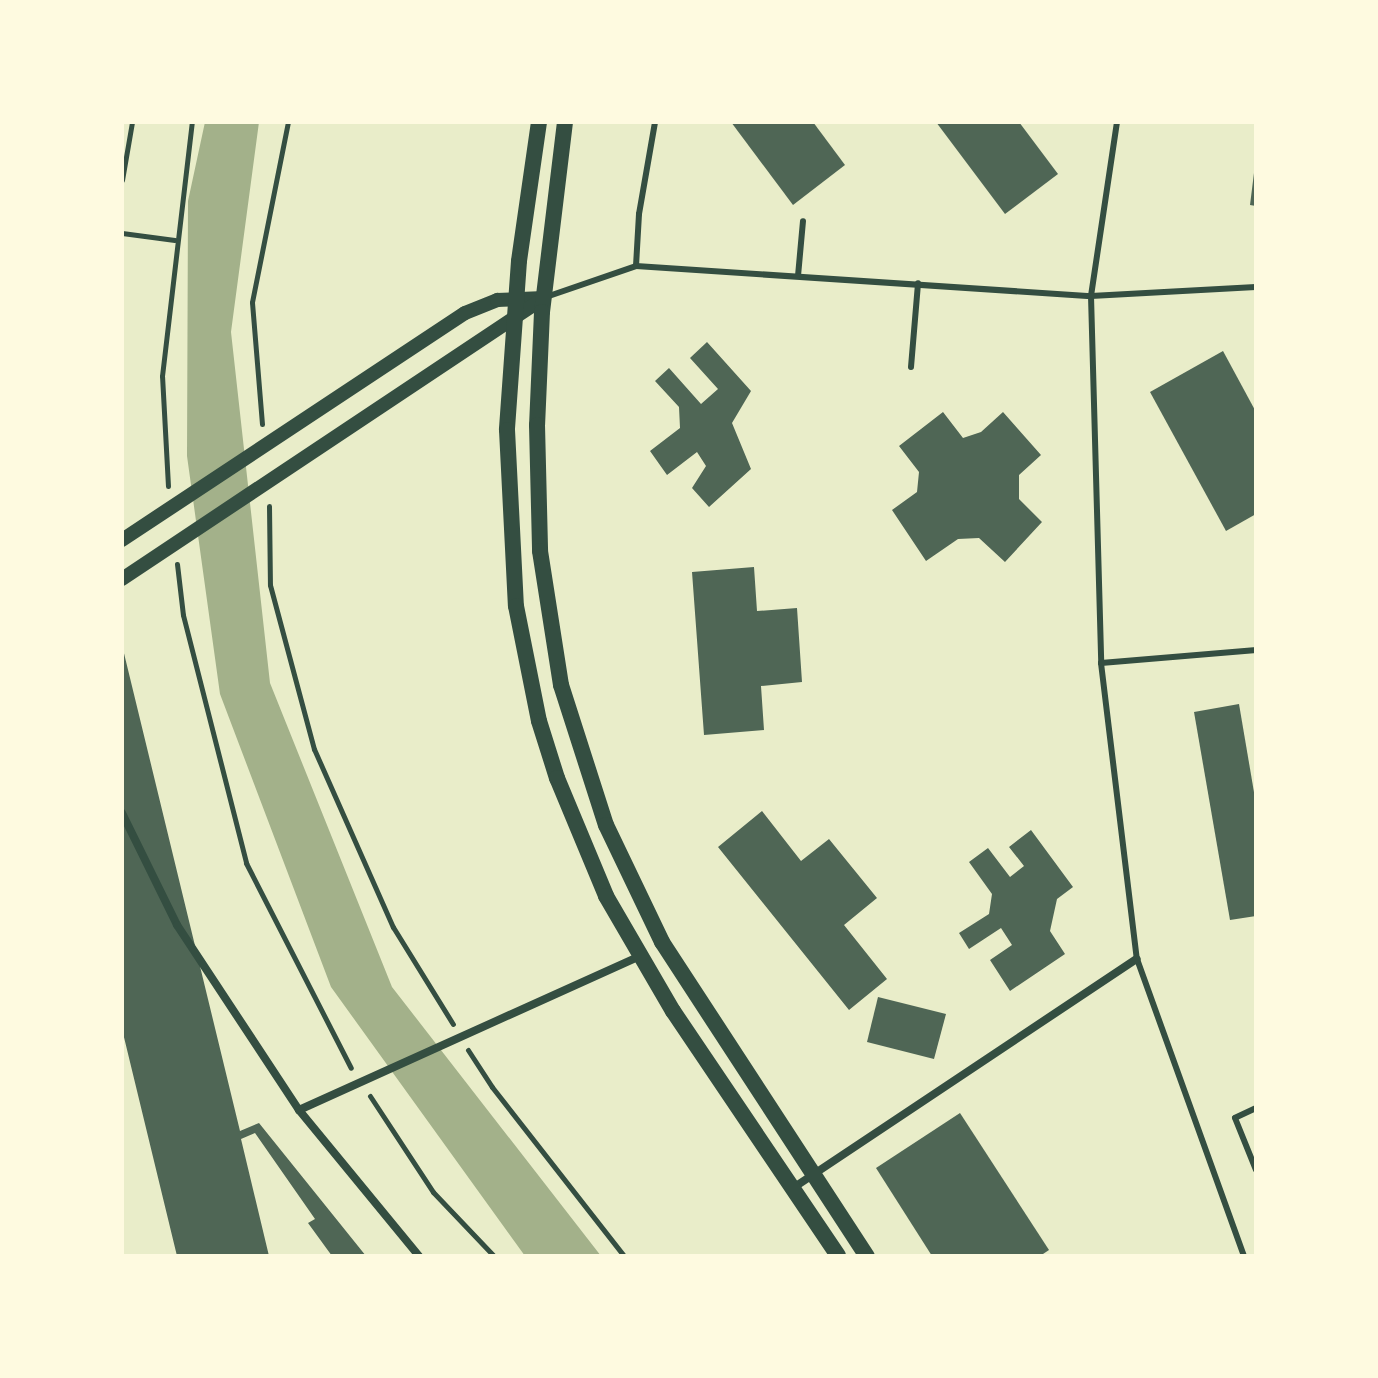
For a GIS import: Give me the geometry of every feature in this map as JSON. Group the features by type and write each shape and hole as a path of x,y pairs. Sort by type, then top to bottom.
{"main road":[{"path":"539,122 513,318 508,489 526,667 579,835 640,956 838,1256"},
{"path":"565,122 544,298 537,425 540,551 561,685 582,762 662,942 867,1256"}],"street":[{"path":"123,539 465,313 515,296 544,298"},
{"path":"124,578 544,298"},
{"path":"122,813 177,925 299,1110 419,1256"},
{"path":"299,1110 640,956"},
{"path":"792,1188 1137,959"}],"lane":[{"path":"636,266 655,122"},
{"path":"1117,122 1091,296 1101,663 1137,959 1244,1256"},
{"path":"798,276 803,221"},
{"path":"544,298 636,266 1091,296 1256,287"},
{"path":"911,367 918,283"},
{"path":"1101,663 1256,650"},
{"path":"1256,1108 1235,1118 1256,1170"}],"path":[{"path":"122,180 132,122"},
{"path":"168,491 162,376 175,240 192,122"},
{"path":"263,441 252,302 288,122"},
{"path":"122,233 175,240"},
{"path":"269,502 270,585 314,749 393,927 459,1034"},
{"path":"176,553 183,615 246,863 356,1076"},
{"path":"467,1047 492,1087 624,1256"},
{"path":"365,1089 433,1192 494,1256"}],"shaded area":[{"path":"205,122 259,122 231,332 270,683 392,987 601,1256 525,1256 331,987 220,694 187,456 188,201"}],"building":[{"path":"731,122 813,122 845,165 793,205"},
{"path":"936,122 1019,122 1058,174 1005,214"},
{"path":"1256,173 1256,206 1250,205"},
{"path":"707,342 751,391 732,423 751,469 709,507 692,488 706,466 697,452 667,475 650,451 680,428 679,407 655,381 669,368 701,404 718,389 690,358"},
{"path":"1223,351 1256,412 1256,514 1226,531 1150,392"},
{"path":"943,412 963,438 981,432 1003,412 1041,455 1019,475 1019,499 1042,522 1005,562 979,538 958,539 926,561 892,510 917,492 919,472 899,446"},
{"path":"754,567 757,611 797,608 802,682 761,686 764,730 704,735 692,572"},
{"path":"122,645 240,1131 259,1123 366,1256 332,1256 308,1223 315,1219 255,1133 241,1139 269,1256 177,1256 122,1029"},
{"path":"1239,704 1256,804 1256,916 1230,920 1194,712"},
{"path":"762,811 801,861 829,839 877,898 844,925 887,979 849,1010 718,847"},
{"path":"1031,830 1073,887 1057,899 1050,931 1065,954 1010,991 990,960 1012,945 1001,928 969,949 959,933 989,914 992,894 969,862 988,848 1010,877 1024,866 1009,847"},
{"path":"878,997 946,1014 934,1059 867,1042"},
{"path":"960,1113 1049,1250 1040,1256 932,1256 876,1168"}]}
